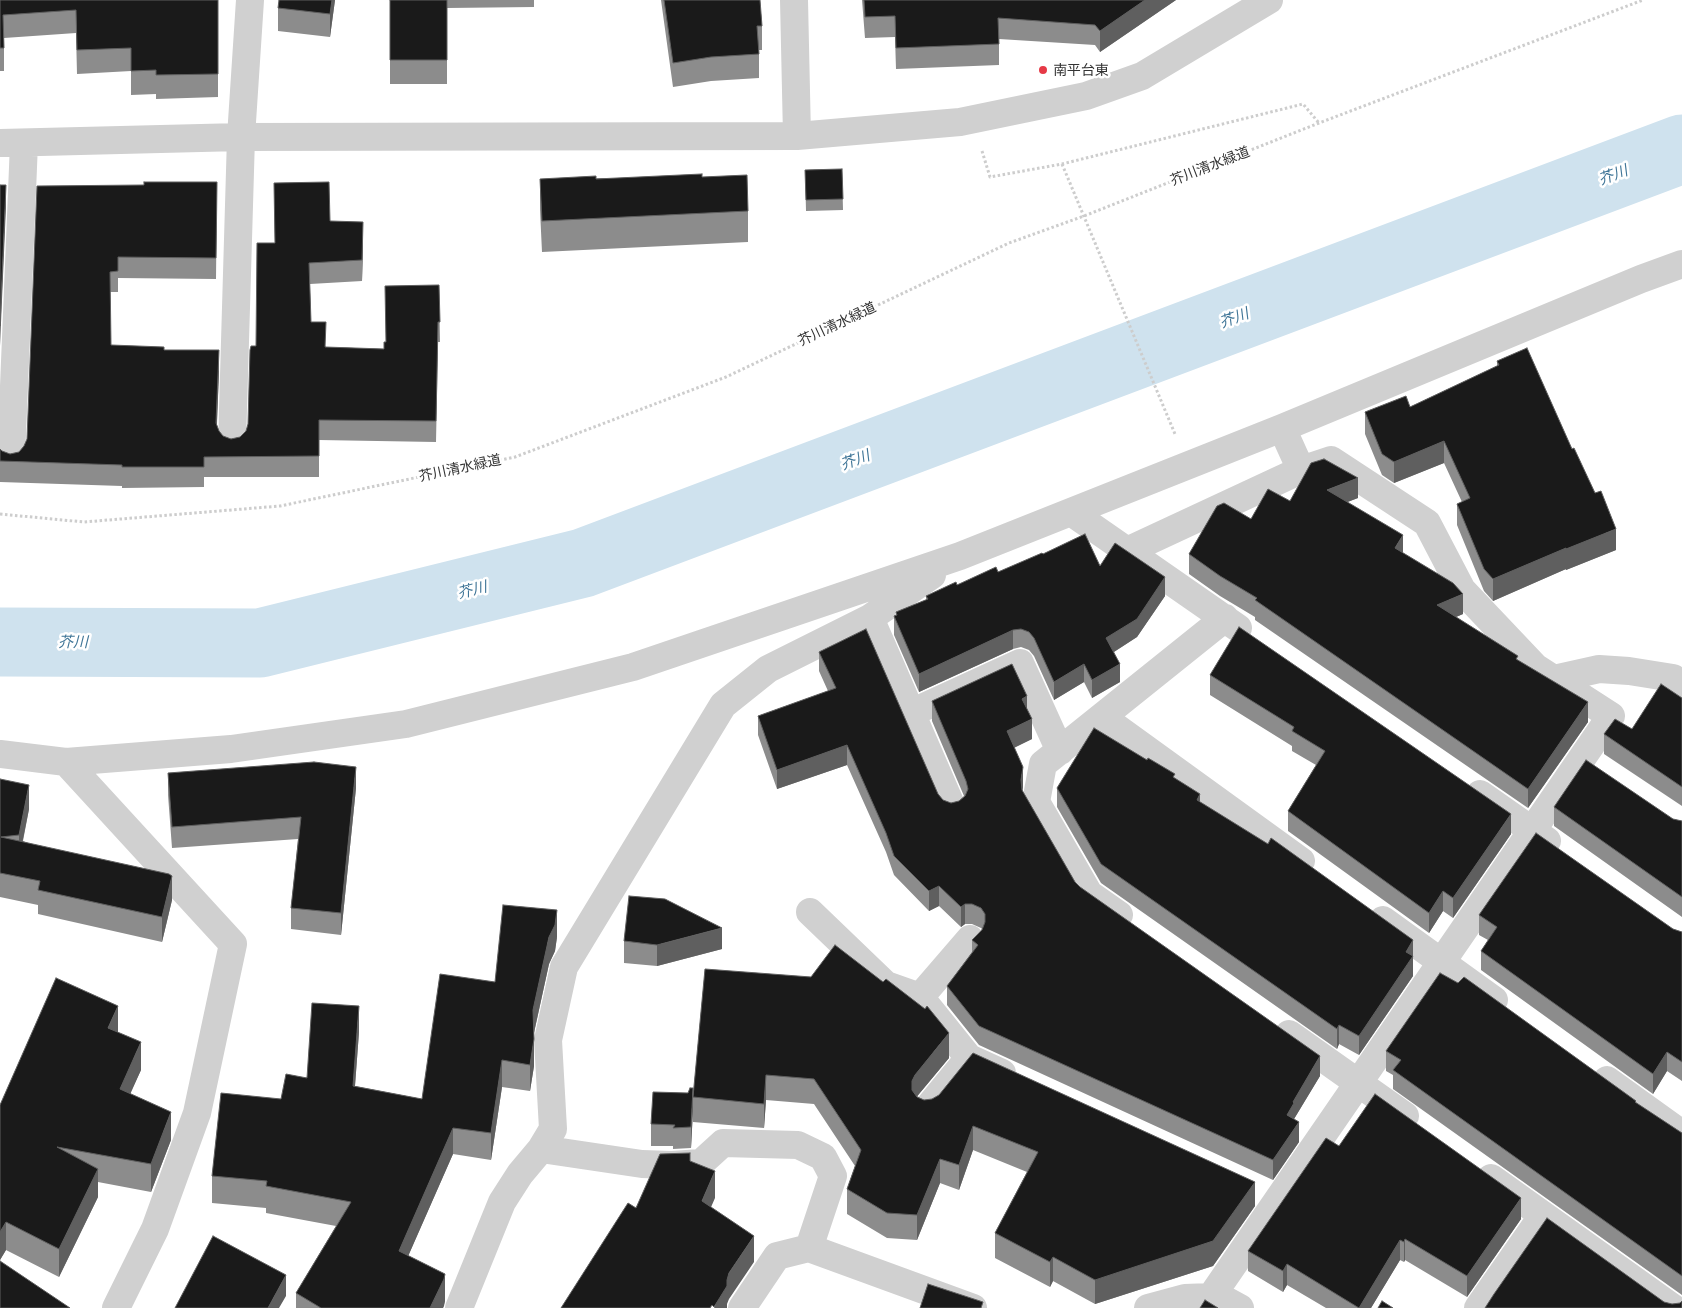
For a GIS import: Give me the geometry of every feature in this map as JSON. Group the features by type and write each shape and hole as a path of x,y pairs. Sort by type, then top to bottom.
{"street":[{"path":"232,444 241,137 250,0"},
{"path":"794,0 797,136"},
{"path":"11,459 12,143 241,137 797,136 966,121 1086,96 1142,76 1269,0"},
{"path":"0,754 66,762 231,749 406,724 633,667 960,556 1282,428 1682,264"},
{"path":"1282,428 1301,470"},
{"path":"1127,551 1301,470 1331,460 1427,523 1462,590 1535,667 1611,716 1358,1083 1268,1195 1210,1297"},
{"path":"1071,512 1257,641"},
{"path":"459,1308 502,1202 525,1167 541,1149 553,1128 548,1040 564,968 723,705 768,669 870,618 960,556"},
{"path":"870,618 952,807"},
{"path":"1138,928 1089,894 1036,802 1043,764 1225,618"},
{"path":"911,713 1020,663 1060,751"},
{"path":"1554,679 1599,669 1629,671 1673,678 1682,684"},
{"path":"1102,717 1320,874"},
{"path":"1582,758 1605,774"},
{"path":"66,762 233,944 197,1113 155,1229 116,1308"},
{"path":"1459,780 1563,852"},
{"path":"1361,904 1514,1014"},
{"path":"810,912 886,985 920,997 969,1058 1023,1083"},
{"path":"920,997 970,939"},
{"path":"1268,1020 1422,1129"},
{"path":"926,1109 969,1058"},
{"path":"1586,1065 1682,1134"},
{"path":"541,1149 642,1164 672,1165 701,1163 723,1143 798,1145 824,1157 833,1176 809,1248"},
{"path":"1471,1163 1662,1305"},
{"path":"1478,1308 1543,1215"},
{"path":"742,1308 777,1256 809,1248 972,1308"},
{"path":"1148,1308 1185,1298 1210,1297 1229,1302 1240,1308"}],"path":[{"name":"芥川清水緑道","path":"0,514 84,522 280,506 515,457 726,377 1009,243 1084,216 1320,123 1644,0"},
{"path":"966,121 990,177 1062,164 1302,104 1320,123"},
{"path":"1062,164 1188,464"}],"building":[{"path":"0,0 218,0 218,74 156,75 156,70 131,71 131,48 77,50 76,10 3,15 4,48 0,48"},
{"path":"279,0 332,0 330,14 278,8"},
{"path":"390,0 447,0 447,60 390,60"},
{"path":"664,0 760,0 762,26 757,26 759,54 711,57 673,63"},
{"path":"864,0 1145,0 1100,31 1095,25 998,18 999,44 896,48 895,16 865,17"},
{"path":"842,169 843,199 806,200 805,170"},
{"path":"702,174 702,177 747,175 748,211 542,221 540,179 596,176 596,179"},
{"path":"144,182 217,182 216,258 118,257 118,271 110,272 111,345 164,347 164,350 219,350 216,423 223,436 231,439 240,437 246,431 248,424 250,350 251,346 256,346 257,243 275,243 274,183 329,182 330,221 363,222 362,260 309,263 311,322 326,322 325,347 384,349 384,342 386,342 385,286 439,285 440,322 438,322 436,421 319,420 319,456 204,457 204,467 122,467 122,465 0,461 0,449 10,454 19,452 27,439 37,186 144,185"},
{"path":"0,185 6,185 0,326"},
{"path":"1527,348 1572,449 1574,448 1595,493 1601,491 1616,529 1493,579 1484,569 1457,504 1470,498 1444,441 1394,462 1382,454 1365,412 1406,396 1410,407 1499,365 1497,361"},
{"path":"1324,459 1358,478 1327,490 1403,535 1395,548 1453,583 1463,594 1437,605 1518,656 1516,659 1588,702 1528,789 1255,600 1257,598 1220,576 1189,554 1217,506 1224,503 1251,519 1268,489 1290,501 1311,463"},
{"path":"1085,534 1100,566 1115,543 1165,577 1137,619 1106,638 1120,664 1092,680 1084,664 1054,682 1034,638 1029,632 1021,629 1013,630 919,674 894,616 897,615 896,612 928,599 926,596 956,582 957,585 996,567 998,572 1043,554"},
{"path":"1239,627 1511,814 1453,898 1443,891 1429,913 1288,811 1325,751 1292,731 1294,727 1210,675"},
{"path":"866,629 938,794 943,800 951,803 959,801 965,796 968,789 932,701 1012,664 1027,696 1022,699 1032,719 1007,731 1023,767 1022,790 1075,882 1320,1056 1287,1115 1299,1122 1273,1160 979,1026 947,986 978,945 972,940 982,930 985,922 985,914 981,908 972,904 965,904 961,907 939,886 929,891 894,856 886,833 847,745 777,770 758,716 836,688 819,652"},
{"path":"1661,684 1682,698 1682,787 1604,734 1615,719 1632,729"},
{"path":"1094,728 1147,760 1148,758 1175,774 1173,777 1200,794 1197,800 1268,844 1271,838 1413,940 1406,952 1413,956 1359,1036 1339,1025 1337,1029 1101,864 1057,788"},
{"path":"1586,760 1673,819 1682,821 1682,897 1554,807"},
{"path":"314,762 356,767 341,913 291,908 301,817 172,827 168,773"},
{"path":"0,779 29,785 19,835 1,837 169,874 172,876 162,917 38,890 40,881 0,873"},
{"path":"1536,833 1673,929 1682,932 1682,1062 1667,1052 1653,1074 1481,951 1497,927 1479,915"},
{"path":"629,896 665,899 722,928 657,945 624,941"},
{"path":"503,905 557,910 555,925 549,937 533,1010 534,1039 530,1065 502,1060 491,1133 453,1128 399,1251 445,1274 444,1279 430,1308 321,1308 296,1293 351,1202 266,1186 267,1181 212,1176 221,1093 281,1099 286,1074 307,1078 312,1003 359,1006 353,1086 422,1099 440,974 495,982"},
{"path":"835,945 883,982 886,979 925,1009 927,1006 949,1033 912,1081 912,1090 917,1097 924,1100 932,1099 939,1095 973,1053 1255,1182 1213,1241 1095,1280 1053,1257 1050,1262 995,1233 1038,1152 973,1126 959,1165 940,1159 917,1215 887,1213 847,1189 861,1150 814,1079 766,1075 764,1104 693,1097 705,969 811,977"},
{"path":"1440,973 1458,983 1464,977 1635,1102 1682,1133 1682,1276 1393,1070 1401,1060 1386,1051"},
{"path":"56,978 118,1006 108,1028 141,1042 120,1089 171,1112 151,1164 57,1147 98,1169 59,1249 6,1222 0,1232 0,1105"},
{"path":"690,1088 693,1088 691,1127 673,1128 675,1125 651,1124 653,1092 688,1093"},
{"path":"1375,1094 1521,1198 1467,1276 1405,1239 1404,1242 1400,1240 1359,1308 1287,1264 1283,1271 1248,1251 1326,1138 1339,1146"},
{"path":"690,1153 690,1161 715,1171 702,1201 754,1236 729,1273 727,1286 714,1307 712,1305 710,1308 561,1308 628,1203 636,1208 660,1154"},
{"path":"1547,1218 1664,1302 1672,1304 1682,1301 1682,1308 1485,1308"},
{"path":"213,1236 286,1275 268,1308 175,1308"},
{"path":"0,1261 70,1308 0,1308"},
{"path":"928,1284 983,1302 981,1308 920,1308"},
{"path":"1205,1300 1218,1308 1200,1308"},
{"path":"1382,1301 1393,1308 1378,1308"}],"waterway":[{"name":"芥川","path":"0,642 260,643 583,563 1682,149"}],"place":[{"name":"南平台東","path":"1043,70"}]}
